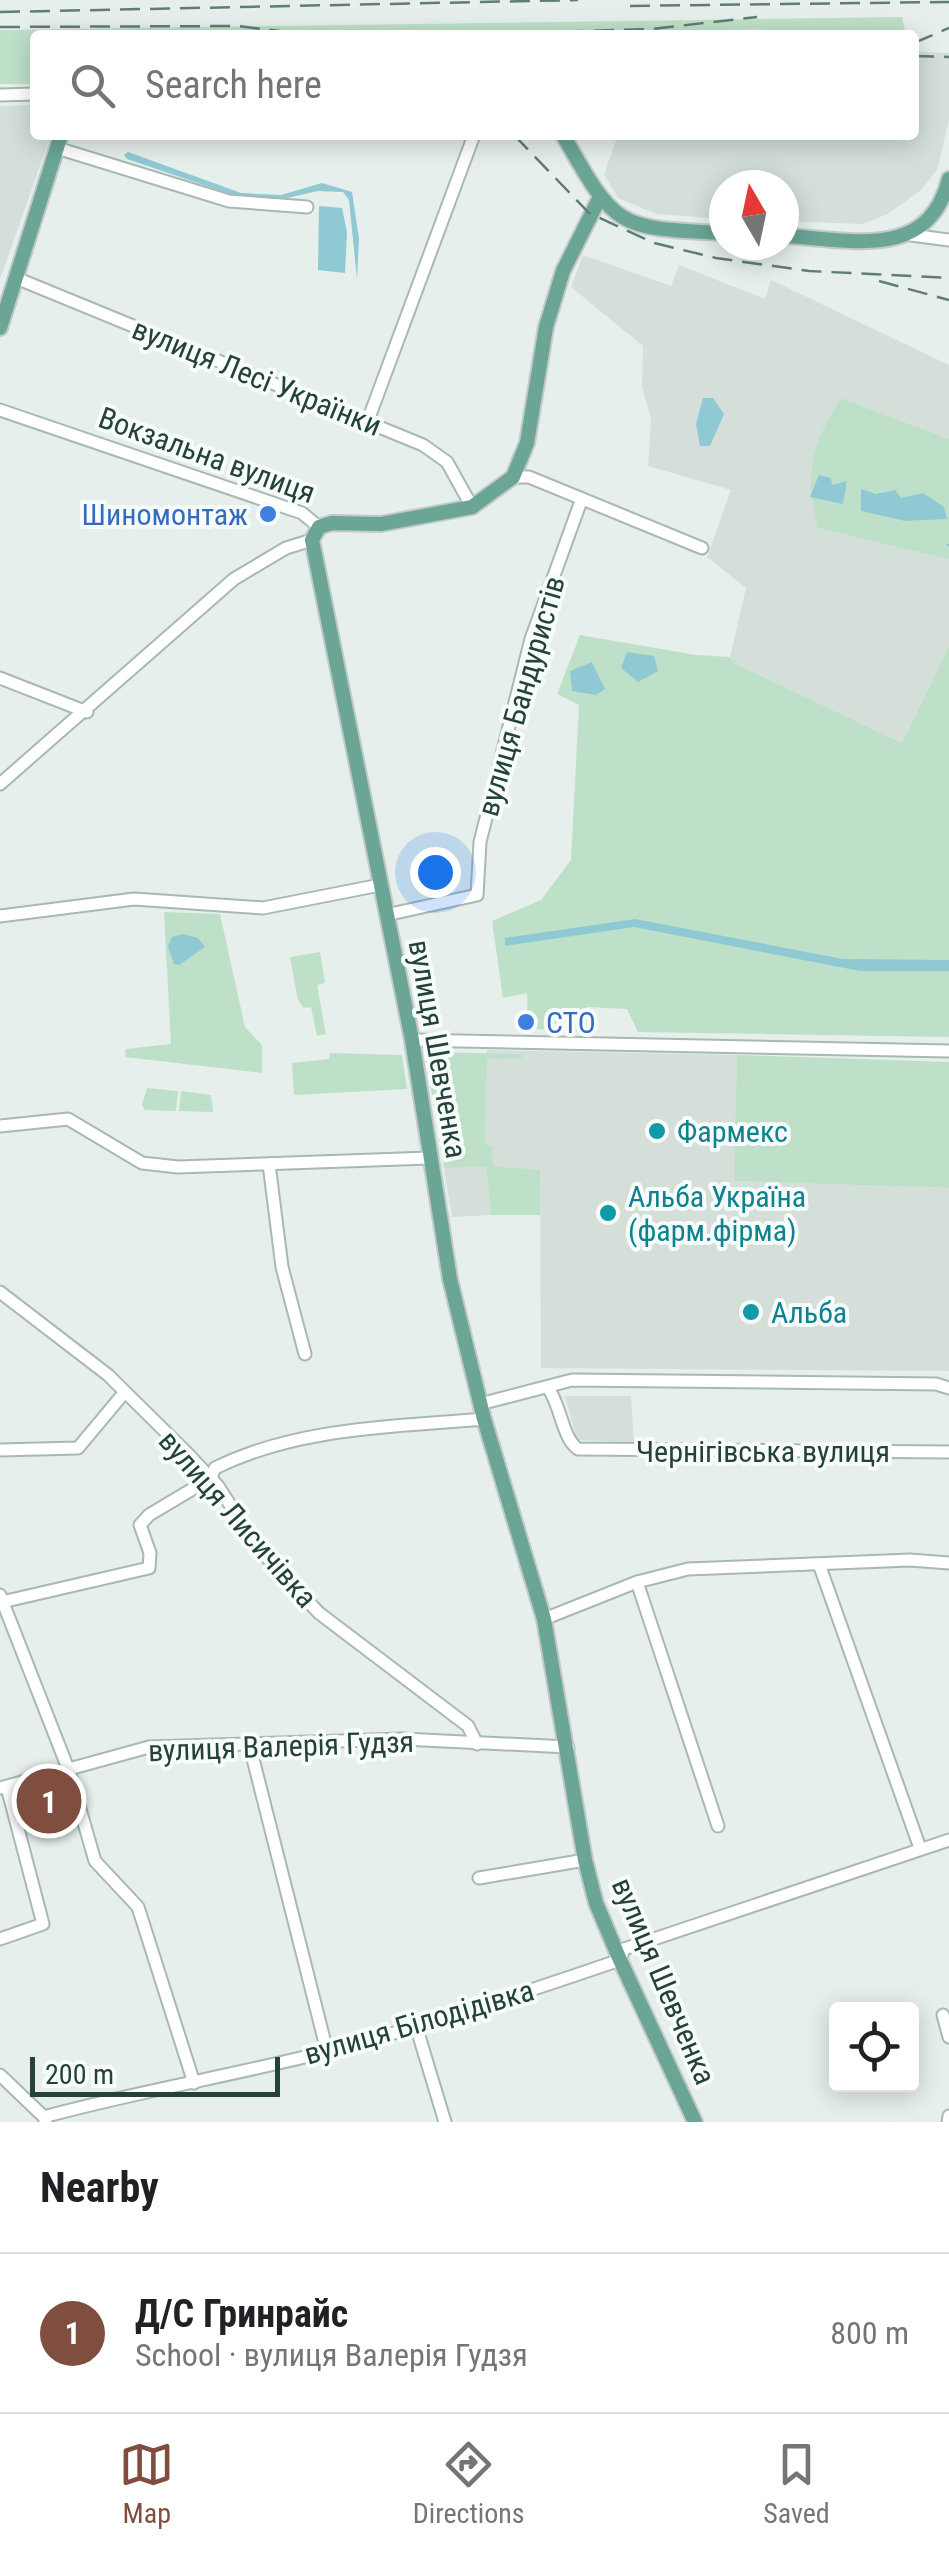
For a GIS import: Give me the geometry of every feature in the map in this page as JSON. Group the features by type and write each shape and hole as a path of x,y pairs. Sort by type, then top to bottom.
{"main road":[{"path":"567,140 600,200 620,216 648,229 709,232"},
{"path":"0,328 59,142"},
{"path":"799,237 883,241 911,234 931,220 944,200 949,179"},
{"path":"514,477 527,442 546,327 564,271 600,200"},
{"name":"Вокзальна вулиця","path":"316,534 332,523 397,522 472,507 514,477"},
{"name":"вулиця Шевченка","path":"316,534 412,1040 450,1279 482,1412 544,1619 596,1903 695,2122"}],"street":[{"path":"0,96 30,94"},
{"path":"366,423 472,140"},
{"path":"59,142 229,201 307,207"},
{"path":"911,234 949,240"},
{"name":"вулиця Лесі Українки","path":"16,278 423,445 447,462 472,507"},
{"name":"Вокзальна вулиця","path":"0,410 302,513 316,534"},
{"path":"514,477 529,477 702,548"},
{"name":"вулиця Бандуристів","path":"386,916 477,895 480,842 531,639 581,501"},
{"path":"0,784 88,712 234,580 316,534"},
{"path":"0,678 88,712"},
{"path":"0,916 134,899 263,908 380,886"},
{"path":"412,1040 949,1051"},
{"path":"0,1126 68,1119 142,1162 160,1165 430,1158"},
{"path":"268,1164 282,1266 305,1354"},
{"name":"вулиця Лисичівка","path":"0,1292 108,1375 211,1478 257,1547 319,1613 468,1726 477,1744"},
{"path":"194,2083 138,1907 95,1860 69,1771 3,1618 1,1599 150,1568 150,1553 140,1526 149,1514 211,1478 215,1468 264,1445 482,1412 572,1380 936,1384 949,1388"},
{"name":"Чернігівська вулиця","path":"548,1388 558,1402 570,1444 578,1450 949,1452"},
{"path":"0,1450 78,1448 124,1393"},
{"path":"544,1619 637,1582 688,1568 949,1563"},
{"path":"820,1564 920,1848 949,1840"},
{"path":"637,1582 718,1826"},
{"name":"вулиця Валерія Гудзя","path":"4,1788 149,1747 403,1738 568,1748"},
{"path":"249,1743 327,2051"},
{"path":"0,1940 43,1924 4,1788"},
{"name":"вулиця Білодідівка","path":"45,2120 121,2096 194,2083 416,2026 620,1960 624,1949 920,1848"},
{"name":"вулиця Шевченка","path":"479,1878 586,1860"},
{"path":"416,2026 445,2122"},
{"path":"0,2075 45,2120"}],"shaded area":[{"path":"919,51 949,53 949,120 937,170 921,190 888,214 862,224 799,222 799,170 709,170 709,218 656,214 618,198 604,174 616,140 919,140"},
{"path":"30,105 30,140 49,140 0,279 0,106"},
{"path":"583,255 671,286 679,265 765,299 771,280 949,365 949,439 841,398 898,544 949,559 949,646 902,743 734,663 730,657 746,588 707,557 731,490 648,466 651,419 642,387 643,346 571,287"},
{"path":"487,1050 737,1055 735,1181 949,1188 949,1371 541,1368 540,1171 493,1166 485,1144"},
{"path":"486,1167 491,1215 452,1217 444,1168"},
{"path":"565,1396 631,1396 634,1442 577,1440"}],"green space":[{"path":"902,17 905,30 30,30 30,84 0,84 0,30"},
{"path":"841,398 949,439 949,559 818,528 811,491 813,460"},
{"path":"580,635 730,657 734,663 902,743 949,646 949,1037 638,1032 627,1009 587,1007 587,1033 528,1028 527,993 503,998 492,921 541,900 571,860 579,705 557,694"},
{"path":"164,912 220,914 245,1027 262,1045 262,1073 125,1057 126,1049 171,1044"},
{"path":"320,952 325,983 317,985 326,1034 317,1036 311,1007 304,1008 298,1000 290,957"},
{"path":"425,1052 522,1054 522,1058 487,1059 485,1144 492,1146 493,1166 540,1170 540,1215 491,1215 486,1167 444,1168"},
{"path":"330,1053 402,1055 407,1089 294,1095 292,1063 329,1059"},
{"path":"737,1055 949,1062 949,1188 734,1181"},
{"path":"147,1088 178,1091 176,1111 145,1110 142,1105"},
{"path":"181,1091 211,1095 213,1112 179,1111"}],"water":[{"path":"128,152 241,193 281,195 322,183 352,192 359,239 357,279 349,200 343,192 318,191 278,200 242,198 127,159 124,155"},
{"path":"319,206 342,208 347,232 345,273 318,270"},
{"path":"703,398 713,398 724,414 710,446 700,446 696,424"},
{"path":"819,475 831,478 832,485 847,481 843,504 810,497"},
{"path":"861,489 876,494 895,490 901,498 923,493 944,507 947,519 905,521 861,511"},
{"path":"627,652 654,656 658,671 638,682 621,668"},
{"path":"592,662 605,689 596,695 572,691 570,671"},
{"path":"635,919 843,959 949,960 949,971 860,971 634,927 505,946 505,938"},
{"path":"183,934 198,938 205,947 179,965 174,964 168,946 172,937"}],"railway":[{"path":"0,12 578,0"},
{"path":"630,6 949,2"},
{"path":"617,30 757,17"},
{"path":"0,27 238,26 271,30"},
{"path":"919,41 949,28"},
{"path":"919,56 949,57"},
{"path":"519,140 589,213 654,243 716,258 809,271 949,278"},
{"path":"879,281 949,300"}],"place":[{"name":"Шиномонтаж","path":"268,514"},
{"name":"СТО","path":"526,1022"},
{"name":"Фармекс","path":"657,1131"},
{"name":"Альба Україна (фарм.фірма)","path":"608,1213"},
{"name":"Альба","path":"751,1312"},
{"name":"Д/С Гринрайс","path":"49,1801"}]}
